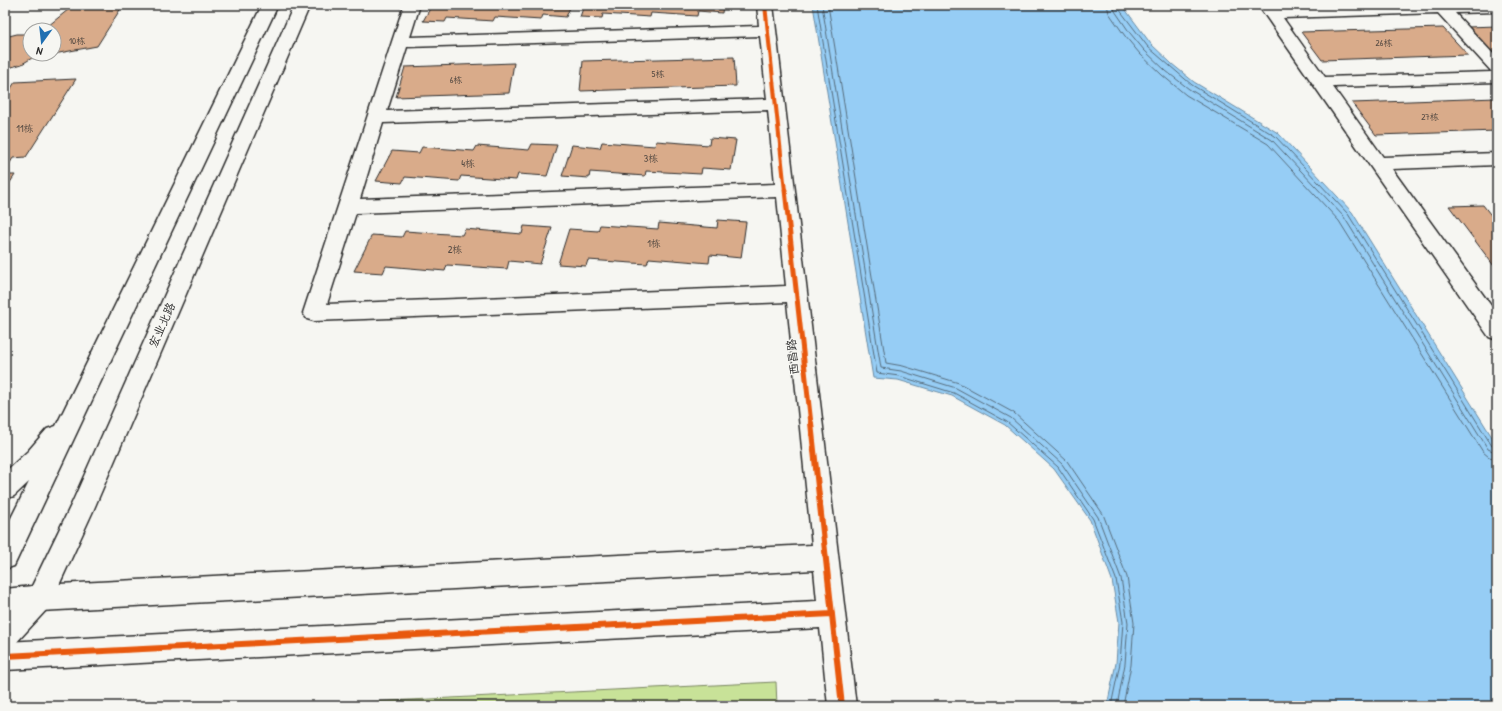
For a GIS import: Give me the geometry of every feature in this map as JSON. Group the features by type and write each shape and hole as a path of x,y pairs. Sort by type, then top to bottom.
{"street":[{"path":"5,557 270,5"},
{"name":"宏业北路","path":"5,634 40,598 81,511 302,5"},
{"path":"412,5 314,313 796,294"},
{"name":"西昌路","path":"765,5 842,706"},
{"path":"1441,7 1497,68"},
{"path":"1269,9 1497,7"},
{"path":"1269,9 1497,331"},
{"path":"400,42 768,31"},
{"path":"1321,82 1497,77"},
{"path":"376,117 776,104"},
{"path":"1378,163 1497,159"},
{"path":"348,206 785,190"},
{"path":"5,488 36,459 59,433 78,407"},
{"path":"5,602 40,598 825,557"},
{"path":"5,656 832,614"}],"green space":[{"path":"776,682 777,706 288,706"}],"water":[{"path":"813,5 1122,5 1151,44 1172,64 1194,82 1278,133 1352,212 1497,447 1497,706 1107,706 1116,663 1119,622 1112,580 1090,520 1054,469 1005,425 952,396 898,380 873,378"}],"building":[{"path":"74,5 123,5 97,46 62,53 62,22 53,22"},
{"path":"432,5 571,5 566,17 543,15 541,20 495,17 493,21 447,18 445,22 423,21"},
{"path":"584,5 723,5 722,13 698,11 697,16 651,13 650,17 603,14 602,18 580,17"},
{"path":"1497,26 1497,54 1492,54 1467,27"},
{"path":"1443,28 1468,55 1322,60 1301,32"},
{"path":"22,34 22,62 25,62 5,69 5,37"},
{"path":"734,57 736,86 580,91 583,61"},
{"path":"514,63 509,93 396,97 405,67"},
{"path":"76,79 26,157 13,158 5,171 5,98 15,82"},
{"path":"1497,98 1497,131 1376,135 1352,103"},
{"path":"710,138 736,140 731,170 702,168 701,174 646,171 645,176 590,172 589,178 562,176 572,145 600,148 602,142 655,146 656,141 709,145"},
{"path":"532,144 557,145 547,176 518,174 516,180 461,176 459,181 405,177 402,183 376,181 392,151 419,153 422,147 474,151 477,146 529,150"},
{"path":"5,175 15,175 5,190"},
{"path":"1483,205 1497,223 1497,270 1449,206"},
{"path":"718,220 746,222 741,258 710,255 709,263 649,258 647,264 588,260 586,266 558,264 569,229 598,231 600,225 658,229 659,223 717,228"},
{"path":"524,226 552,228 540,264 509,261 507,269 447,265 445,271 386,266 383,273 354,271 372,235 402,237 405,231 462,235 465,229 522,234"}],"cycle path":[{"path":"765,5 842,706"},
{"path":"5,656 832,614"}]}
